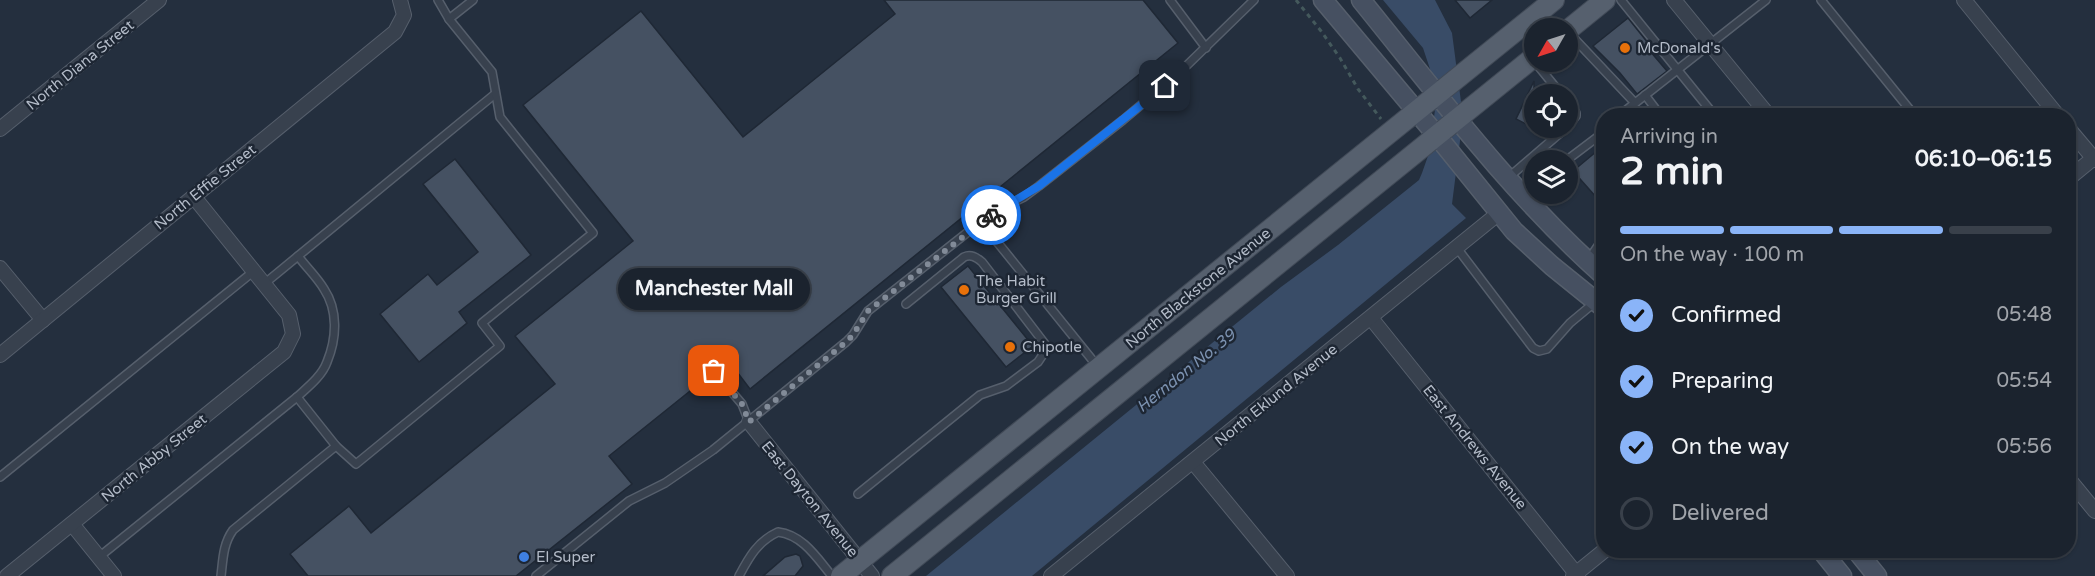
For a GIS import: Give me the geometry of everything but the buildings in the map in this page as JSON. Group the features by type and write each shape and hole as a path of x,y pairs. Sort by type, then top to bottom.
{"main road":[{"path":"1323,0 1438,136 1514,231 1596,302"},
{"path":"1361,0 1507,179 1524,190"},
{"name":"North Blackstone Avenue","path":"841,576 866,569 1099,368 1554,0"},
{"path":"1578,23 1605,0"},
{"path":"892,576 1524,68"},
{"path":"1537,204 1563,239 1596,269"},
{"path":"1827,558 1842,576"},
{"path":"1862,558 1877,576"}],"street":[{"name":"North Diana Street","path":"0,129 159,0"},
{"name":"North Effie Street","path":"0,355 395,32 404,15 400,0"},
{"path":"1674,0 1762,108"},
{"path":"1964,0 2052,108"},
{"path":"2076,138 2094,159 2076,173"},
{"path":"194,197 264,284"},
{"name":"North Eklund Avenue","path":"1051,576 1499,213"},
{"path":"0,268 43,320"},
{"name":"North Abby Street","path":"7,576 284,352 293,334 289,315 264,284"},
{"name":"East Andrews Avenue","path":"1371,318 1576,575"},
{"name":"East Dayton Avenue","path":"749,422 866,569"},
{"path":"1193,462 1287,576"},
{"path":"2076,488 2095,511"},
{"path":"72,524 114,576"},
{"path":"1576,575 1596,558"}],"lane":[{"path":"297,397 336,446 356,464 500,346 482,322 593,233 500,117 492,72 449,20 438,0"},
{"path":"449,20 473,0"},
{"path":"1170,0 1206,48"},
{"path":"536,576 629,501 665,483 749,422 846,342 868,311 992,213 1024,197 1137,109 1206,48 1254,0"},
{"path":"1621,0 1709,108"},
{"path":"1629,108 1766,0"},
{"path":"1821,0 1909,108"},
{"path":"1578,42 1635,103"},
{"path":"1544,72 1553,84"},
{"path":"264,284 495,94"},
{"path":"1645,95 1655,108"},
{"path":"1507,179 1554,138"},
{"path":"1578,152 1596,138"},
{"path":"981,222 1099,368"},
{"path":"1456,248 1533,348 1539,351 1547,349 1570,323 1596,306"},
{"path":"1587,262 1596,249"},
{"path":"858,494 980,395 1006,386 1038,362 1046,350 1045,344 976,257 969,255 964,257 906,304"},
{"path":"99,557 297,397 310,385 327,363 335,326 333,309 325,290 297,256"},
{"path":"0,477 254,272"},
{"path":"714,371 742,404 749,422"},
{"path":"221,576 227,539 232,530 336,446"},
{"path":"739,576 762,541 778,532 794,536 803,543 832,576"}],"path":[{"path":"1296,0 1321,31 1358,89 1381,118"}],"water":[{"name":"Herndon No. 39","path":"1383,0 1435,0 1452,33 1463,117 1452,204 1466,218 1032,576 926,576 1281,287 1419,180 1429,153 1435,110 1430,69 1423,48"}],"way so far":[{"path":"714,371 742,404 749,422 846,342 868,311 991,215"}],"place":[{"name":"McDonald's","path":"1625,48"},
{"name":"The Habit Burger Grill","path":"964,290"},
{"name":"Chipotle","path":"1010,347"},
{"name":"Manchester Mall","path":"714,371"},
{"name":"El Super","path":"524,557"}],"route":[{"path":"991,215 1039,186 1165,86"}]}
